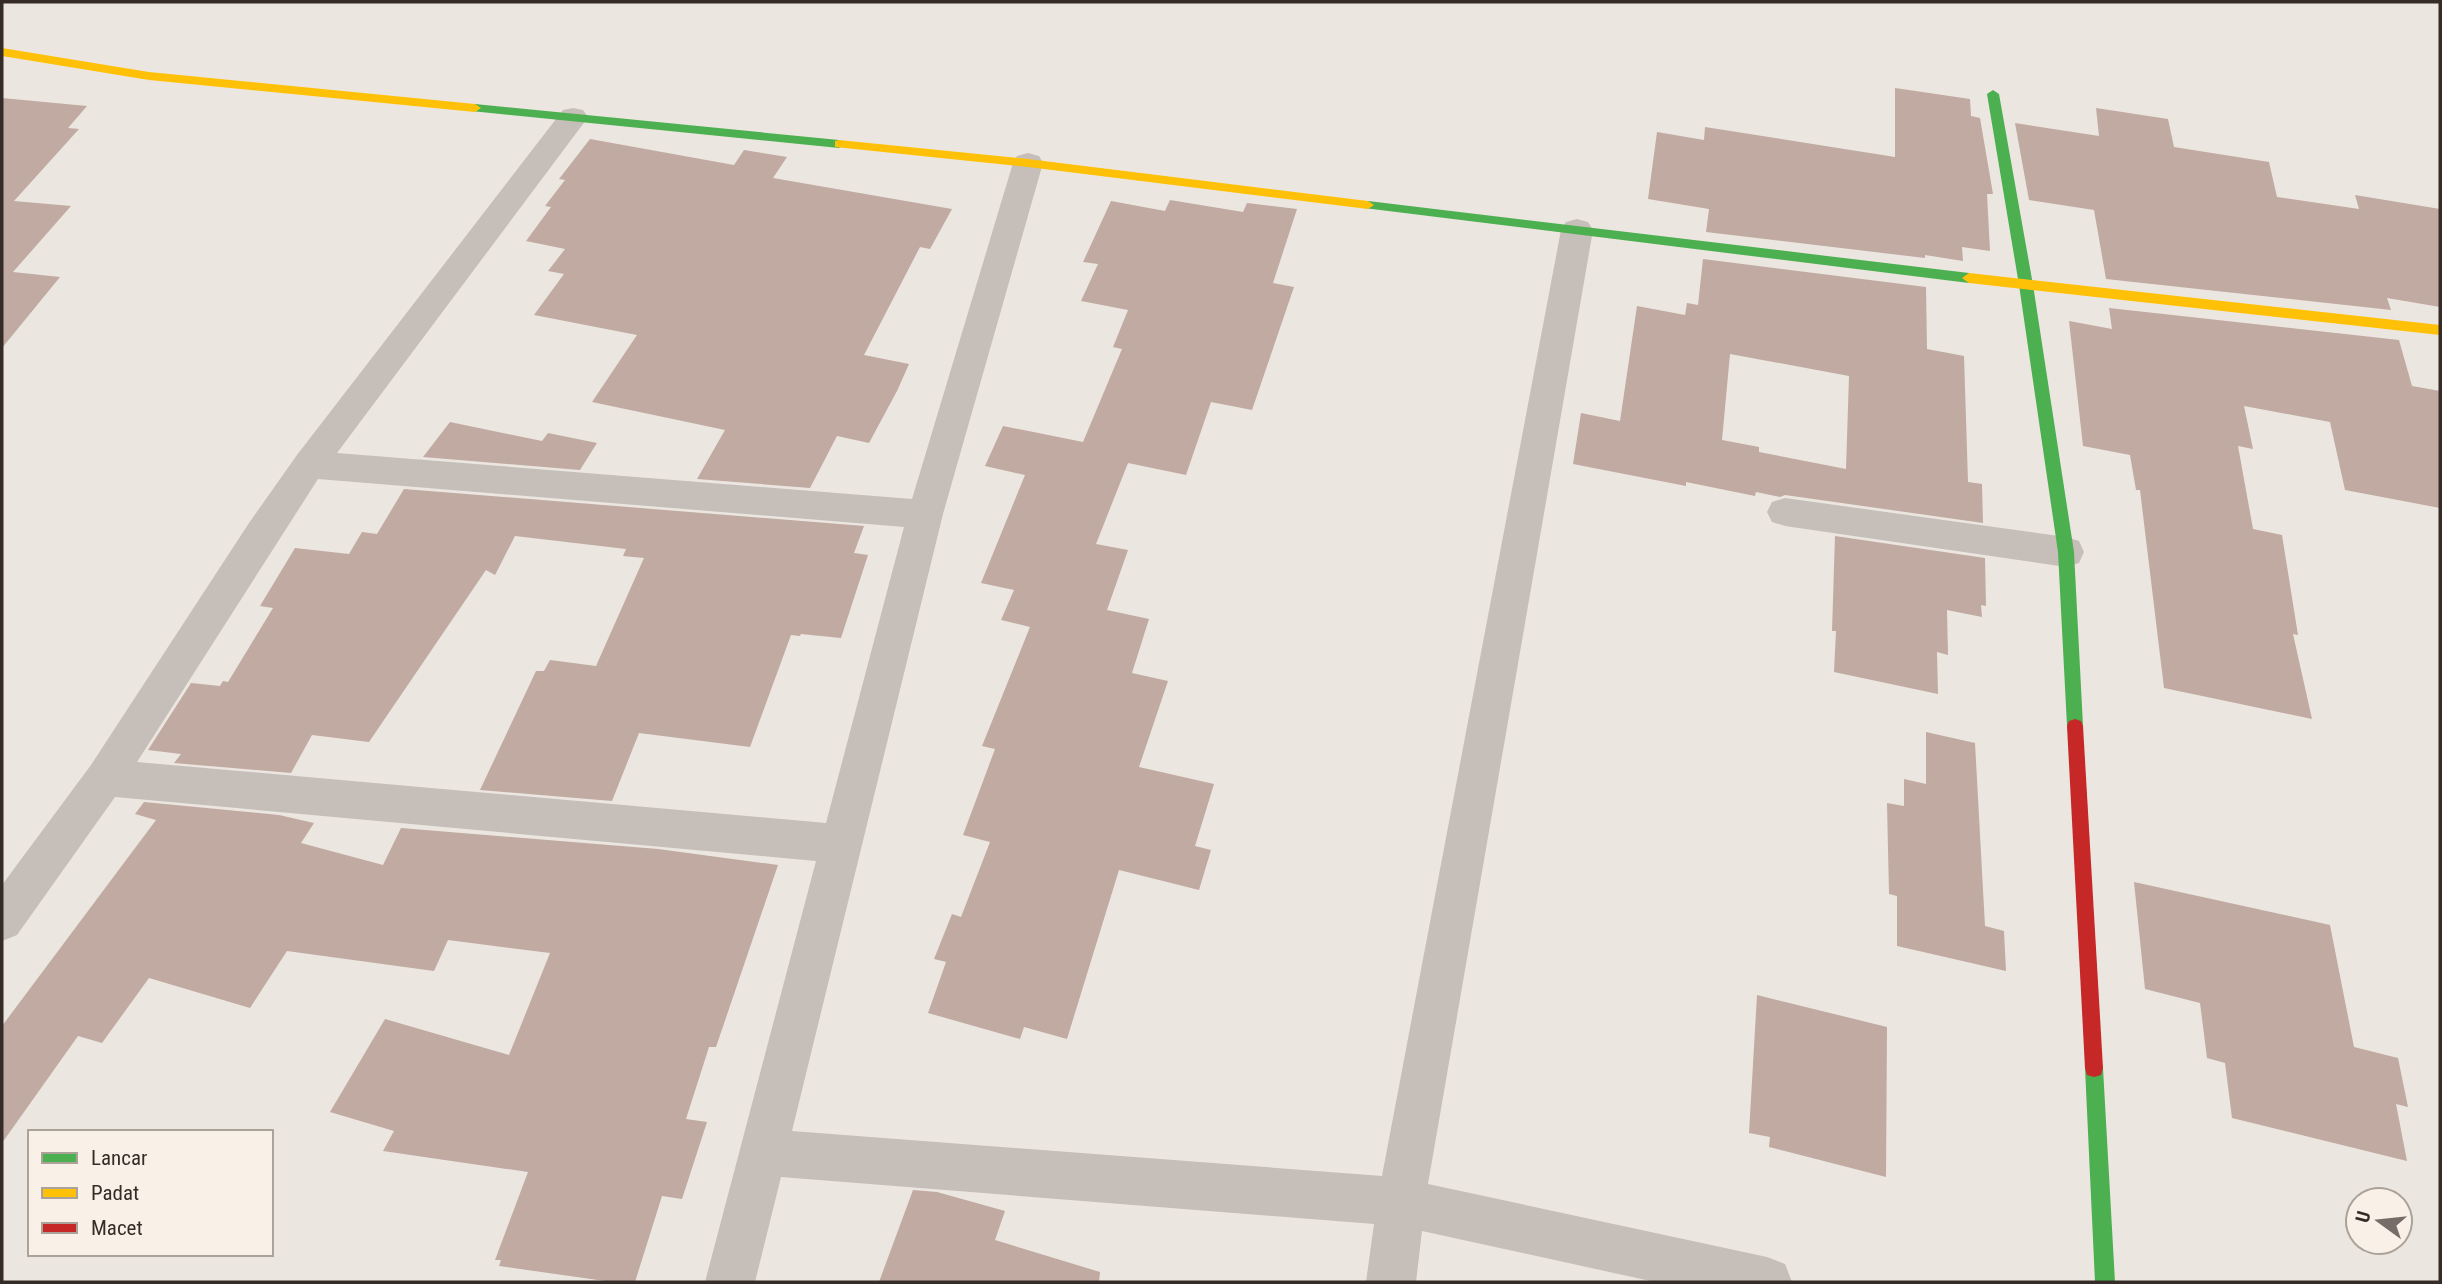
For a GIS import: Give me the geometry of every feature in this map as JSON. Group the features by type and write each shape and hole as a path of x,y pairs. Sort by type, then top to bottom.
{"street":[{"path":"2,52 149,76 1028,163 2026,285 2440,330"},
{"path":"1993,94 2026,285 2066,552 2105,1282"},
{"path":"2,920 105,778 262,533 309,465 573,117"},
{"path":"730,1282 839,844 925,514 1028,163"},
{"path":"1391,1282 1401,1202 1577,230"},
{"path":"309,465 925,514"},
{"path":"1785,512 2066,552"},
{"path":"105,778 839,844"},
{"path":"762,1153 1401,1202 1767,1282"}],"building":[{"path":"1895,88 1970,99 1971,116 1980,118 1993,194 1987,194 1990,251 1962,247 1963,261 1706,232 1709,209 1648,199 1657,132 1704,140 1705,127 1895,157"},
{"path":"2,98 87,106 68,128 79,129 14,201 71,206 13,272 60,277 2,348"},
{"path":"2096,108 2168,119 2174,147 2269,162 2277,197 2359,209 2355,195 2440,209 2440,307 2387,298 2391,310 2106,279 2094,210 2029,200 2015,123 2099,136"},
{"path":"590,139 734,165 744,150 787,157 773,178 952,209 930,249 920,247 864,355 909,364 869,443 837,436 810,488 697,479 725,430 592,402 637,335 534,315 564,274 548,271 565,249 526,241 551,207 545,206 565,180 559,179"},
{"path":"1170,200 1243,212 1247,203 1297,209 1273,283 1294,287 1252,410 1211,402 1186,475 1128,463 1096,544 1128,550 1107,610 1149,619 1132,673 1168,681 1139,767 1214,784 1195,846 1211,850 1199,890 1119,870 1067,1039 1024,1027 1020,1039 928,1013 946,962 934,959 952,914 961,917 990,842 963,835 995,749 982,746 1030,627 1001,620 1014,590 981,583 1025,475 985,466 1003,426 1083,442 1122,349 1113,347 1128,310 1081,301 1098,264 1083,262 1111,201 1165,211"},
{"path":"1703,259 1926,287 1927,349 1964,356 1968,482 1982,484 1983,523 1785,495 1780,497 1756,492 1755,496 1573,464 1581,413 1620,421 1637,306 1685,315 1687,303 1698,305","holes":["1730,354 1849,376 1846,469 1759,452 1759,447 1722,440"]},
{"path":"2109,308 2399,340 2412,386 2440,391 2440,508 2345,490 2330,422 2244,406 2253,449 2238,446 2253,529 2282,535 2298,635 2293,634 2312,719 2164,688 2140,490 2136,490 2130,455 2083,446 2069,321 2112,329"},
{"path":"450,422 542,441 548,433 597,443 580,470 423,457"},
{"path":"404,489 864,526 854,553 868,555 841,638 791,635 750,747 639,733 612,801 480,790 536,671 544,671 550,660 596,666 644,558 623,556 626,549 515,536 495,575 486,570 369,742 312,735 291,773 174,763 181,754 148,750 191,683 220,686 223,681 228,682 273,608 260,606 295,548 349,554 362,532 377,534"},
{"path":"1835,536 1985,558 1986,606 1981,605 1982,617 1947,610 1948,655 1937,652 1938,694 1834,672 1836,631 1832,631"},
{"path":"1926,732 1975,743 1985,926 2004,931 2006,971 1897,946 1897,896 1889,894 1887,803 1904,806 1904,779 1926,784"},
{"path":"144,802 279,815 314,823 301,843 383,865 401,828 658,849 778,865 716,1047 709,1047 686,1119 707,1122 682,1199 662,1196 635,1282 612,1282 499,1266 501,1260 495,1260 528,1172 383,1151 394,1131 330,1112 385,1019 509,1055 550,953 448,940 434,971 287,951 250,1008 149,978 102,1043 78,1036 2,1143 2,1026 156,820 135,814"},
{"path":"2134,882 2330,925 2354,1047 2398,1058 2408,1107 2396,1104 2407,1161 2232,1118 2225,1063 2207,1058 2200,1003 2145,989"},
{"path":"1757,995 1887,1027 1886,1177 1769,1147 1770,1137 1749,1133"},
{"path":"913,1190 937,1192 1005,1211 995,1240 1100,1272 1099,1282 879,1282"}],"traffic: fast":[{"path":"1993,94 2026,285 2066,552 2075,726"},
{"path":"475,108 839,144"},
{"path":"1368,205 1969,278"},
{"path":"2094,1068 2105,1282"}],"traffic: slow":[{"path":"2,52 149,76 475,108"},
{"path":"839,144 1028,163 1368,205"},
{"path":"1969,278 2440,330"}],"traffic: jam":[{"path":"2075,726 2094,1068"}]}
